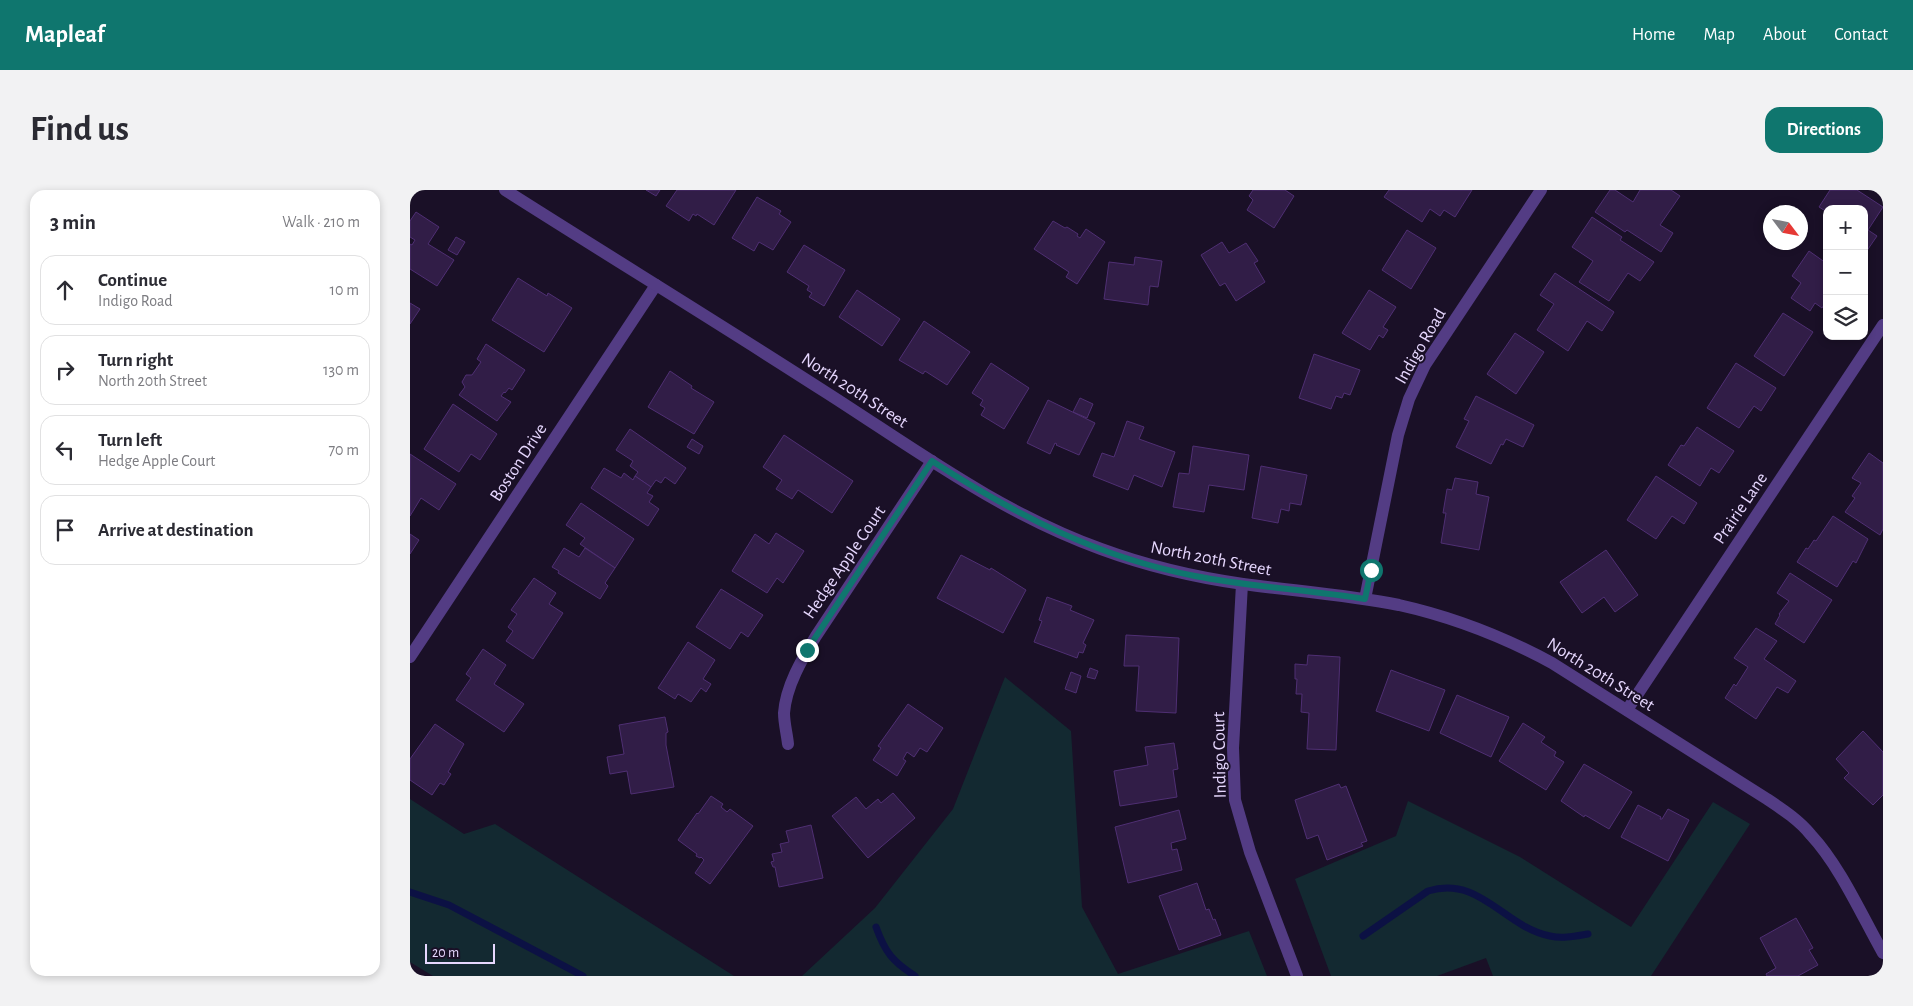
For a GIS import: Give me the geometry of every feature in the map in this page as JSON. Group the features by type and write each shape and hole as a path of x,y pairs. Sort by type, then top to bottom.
{"street":[{"name":"North 20th Street","path":"505,190 1000,504 1074,539 1162,568 1242,584 1365,599 1441,616 1495,635 1552,663 1767,798 1800,823 1811,834 1831,863 1883,953"},
{"name":"Indigo Road","path":"1365,599 1398,435 1409,399 1425,365 1541,190"},
{"name":"Boston Drive","path":"410,657 656,285"},
{"name":"Prairie Lane","path":"1627,710 1883,325"},
{"name":"Hedge Apple Court","path":"788,744 784,713 800,662 932,461"},
{"name":"Indigo Court","path":"1242,584 1233,748 1235,800 1250,852 1297,976"}],"shaded area":[{"path":"1005,677 1071,731 1082,907 1118,974 1249,931 1267,976 802,976 875,908 953,809"},
{"path":"410,799 464,834 495,824 734,976 433,976 410,962"},
{"path":"1408,801 1520,857 1631,927 1713,802 1750,824 1651,976 1493,976 1486,958 1437,976 1331,976 1295,879 1396,836"}],"building":[{"path":"646,190 660,190 656,196"},
{"path":"677,190 736,190 714,225 697,214 696,216 693,214 689,221 666,206"},
{"path":"1253,190 1285,190 1294,196 1274,228 1247,210 1253,200 1249,196"},
{"path":"1389,190 1472,190 1455,217 1444,210 1440,216 1430,209 1422,222 1384,197"},
{"path":"1610,190 1615,190 1633,202 1640,190 1671,190 1680,196 1660,225 1673,233 1661,252 1627,230 1625,232 1595,212"},
{"path":"1830,190 1857,190 1883,207 1868,230 1868,205 1823,205 1823,210 1819,207"},
{"path":"757,197 781,211 779,214 791,222 773,250 759,242 754,251 732,238"},
{"path":"416,212 439,227 428,244 454,260 437,286 410,269 410,244 412,245 415,240 410,237 410,221"},
{"path":"1592,217 1622,237 1620,240 1654,262 1640,281 1628,273 1609,301 1579,282 1593,261 1572,247"},
{"path":"1053,221 1065,228 1067,227 1078,234 1077,236 1080,238 1086,229 1105,242 1077,284 1066,277 1069,272 1034,249"},
{"path":"1407,230 1436,248 1411,289 1382,270"},
{"path":"1868,230 1877,236 1868,249"},
{"path":"456,237 465,242 457,255 448,250"},
{"path":"1222,242 1229,253 1246,243 1258,261 1254,263 1265,282 1236,301 1225,283 1220,286 1201,255"},
{"path":"804,245 845,270 824,306 809,297 812,293 807,290 809,286 787,272"},
{"path":"1809,251 1823,261 1822,308 1815,303 1810,311 1791,298 1801,283 1792,276"},
{"path":"1135,257 1162,261 1158,287 1150,286 1148,305 1104,299 1109,262 1134,265"},
{"path":"1555,273 1614,312 1602,331 1587,321 1568,351 1537,330 1554,304 1540,295"},
{"path":"518,278 547,296 548,293 572,308 544,352 492,320"},
{"path":"857,290 900,319 882,346 839,317"},
{"path":"1369,290 1396,307 1383,327 1388,330 1383,338 1379,335 1370,350 1342,333"},
{"path":"410,303 420,309 410,324"},
{"path":"1783,313 1813,332 1784,376 1754,356"},
{"path":"924,321 970,352 947,385 925,371 923,374 899,360"},
{"path":"1515,333 1544,352 1516,394 1487,374"},
{"path":"486,344 525,370 512,390 509,388 501,396 511,402 497,421 459,395 465,387 462,382 466,375 472,375 481,362 477,359"},
{"path":"1314,354 1360,370 1350,395 1344,393 1342,398 1336,396 1331,409 1299,398"},
{"path":"991,363 1029,388 1004,429 981,415 985,408 980,405 983,400 972,393"},
{"path":"1736,363 1776,388 1761,411 1754,406 1739,428 1707,408"},
{"path":"670,371 692,386 691,388 714,402 694,434 648,407"},
{"path":"1476,396 1534,425 1523,447 1506,439 1503,445 1501,444 1491,464 1456,447 1469,421 1464,419"},
{"path":"1080,398 1093,404 1087,418 1073,412"},
{"path":"1048,400 1095,423 1079,455 1055,443 1050,454 1027,443"},
{"path":"453,404 497,434 480,460 471,454 459,472 424,449"},
{"path":"1127,421 1144,427 1139,439 1175,452 1162,487 1134,475 1128,490 1093,476 1102,453 1114,457"},
{"path":"1697,427 1734,451 1719,473 1711,468 1700,486 1668,465 1681,445 1684,446"},
{"path":"630,429 686,468 675,484 665,477 661,483 656,480 651,487 635,476 638,472 630,466 633,461 616,450"},
{"path":"784,435 853,481 832,513 798,490 792,499 776,489 782,480 763,467"},
{"path":"692,439 703,446 699,454 687,447"},
{"path":"1193,446 1249,455 1244,490 1209,485 1204,512 1173,507 1179,473 1189,474"},
{"path":"1869,453 1883,463 1883,529 1880,535 1845,512 1855,498 1852,496 1861,483 1852,478"},
{"path":"410,454 456,484 439,510 421,498 410,516"},
{"path":"1261,466 1307,475 1301,505 1290,503 1289,511 1281,509 1278,523 1252,518"},
{"path":"604,468 621,478 624,473 633,480 635,476 651,487 647,493 653,496 649,502 659,509 648,526 591,488"},
{"path":"1656,476 1697,503 1684,524 1672,516 1656,539 1627,520"},
{"path":"1455,478 1478,482 1476,494 1489,497 1479,550 1441,543 1446,513 1443,513 1447,489 1452,490"},
{"path":"581,503 634,539 615,568 580,544 585,538 566,525"},
{"path":"1833,516 1868,539 1856,563 1853,561 1837,587 1797,562 1806,548 1808,549 1814,540 1816,541"},
{"path":"776,533 804,551 783,583 777,578 767,593 732,571 755,534 769,544"},
{"path":"410,534 419,540 410,554"},
{"path":"564,548 579,557 585,548 615,568 605,583 608,586 600,599 558,573 559,571 552,567"},
{"path":"1606,550 1638,595 1615,612 1604,597 1582,613 1560,582"},
{"path":"961,555 990,570 991,568 1026,590 1003,633 937,598"},
{"path":"1790,573 1832,600 1804,643 1775,624 1779,614 1789,601 1777,593"},
{"path":"534,578 556,593 549,604 563,613 533,659 506,641 513,631 508,627 517,614 511,610"},
{"path":"721,589 763,615 748,637 741,632 730,649 696,627"},
{"path":"1047,597 1072,606 1070,610 1094,620 1083,643 1086,645 1083,653 1079,652 1077,658 1034,642 1042,621 1039,620"},
{"path":"1756,628 1777,641 1764,659 1796,681 1788,693 1777,687 1756,719 1725,698 1734,684 1736,686 1748,667 1734,658"},
{"path":"1126,635 1179,638 1176,713 1136,711 1139,666 1124,666"},
{"path":"688,642 715,660 703,679 711,684 706,692 701,688 691,702 678,694 675,699 658,688"},
{"path":"483,649 506,665 494,684 524,704 504,732 456,700 471,678 466,674"},
{"path":"1308,655 1340,657 1336,750 1307,749 1309,713 1301,712 1302,694 1296,694 1295,664 1307,665"},
{"path":"1090,668 1098,671 1095,679 1087,677"},
{"path":"1391,670 1445,690 1429,731 1376,711"},
{"path":"1071,672 1081,676 1076,693 1065,689"},
{"path":"1457,695 1509,717 1491,757 1440,733"},
{"path":"908,704 943,728 927,752 920,748 914,757 907,752 903,759 906,761 897,776 873,760 881,748 878,746"},
{"path":"665,717 668,732 666,733 666,745 674,787 631,794 627,771 610,774 607,757 624,754 619,725"},
{"path":"1523,723 1545,737 1541,742 1556,752 1554,756 1564,762 1546,790 1499,761"},
{"path":"435,724 464,744 448,772 451,774 444,785 440,783 432,795 410,780 410,759"},
{"path":"1863,731 1883,752 1883,795 1873,805 1844,778 1849,773 1836,759"},
{"path":"1174,743 1178,769 1173,770 1177,797 1120,806 1114,771 1148,765 1145,747"},
{"path":"1584,764 1632,792 1609,829 1585,815 1584,817 1561,801"},
{"path":"1339,784 1341,788 1346,786 1367,841 1361,843 1363,846 1327,860 1318,835 1307,839 1295,800"},
{"path":"893,793 915,818 868,858 832,816 856,797 866,809 878,799 881,803"},
{"path":"711,796 723,804 721,807 727,812 730,809 753,826 710,884 695,873 704,860 696,856 697,854 678,840"},
{"path":"1638,805 1661,817 1660,819 1662,819 1668,809 1689,820 1668,861 1621,837"},
{"path":"1179,810 1186,839 1171,843 1172,850 1177,849 1182,870 1128,883 1115,827"},
{"path":"811,825 823,878 779,887 775,867 773,867 771,862 774,861 772,854 782,852 780,844 789,842 786,831"},
{"path":"1197,883 1206,910 1209,909 1213,920 1215,919 1221,935 1179,950 1159,896"},
{"path":"1796,918 1813,948 1809,950 1818,965 1798,976 1767,976 1766,974 1776,968 1760,938"}],"waterway":[{"path":"1363,936 1428,891 1446,888 1463,890 1477,896 1534,931 1560,937 1588,934"},
{"path":"410,892 449,905 583,976"},
{"path":"876,927 886,950 900,966 915,976"}],"route":[{"path":"807,650 932,461 1000,504 1043,526 1102,550 1162,568 1242,584 1365,599 1371,570"}]}
